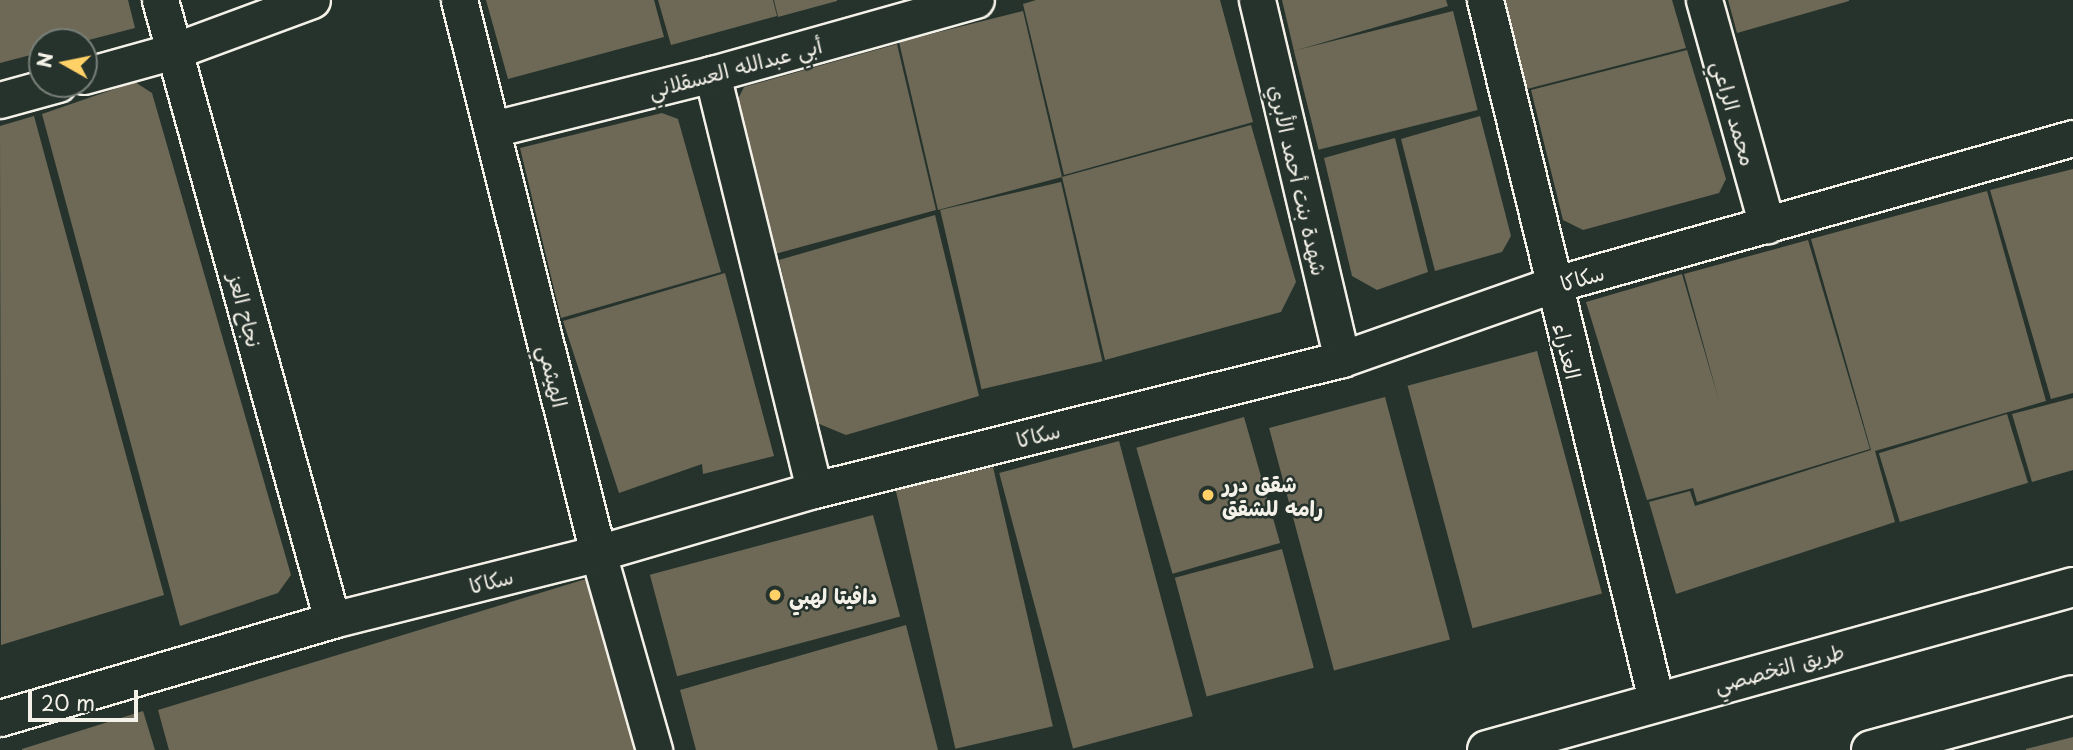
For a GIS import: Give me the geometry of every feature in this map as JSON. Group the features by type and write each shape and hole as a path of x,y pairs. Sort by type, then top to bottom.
{"main road":[{"name":"طريق التخصصي","path":"1487,750 1656,700 2073,587"},
{"path":"1871,750 2073,695"}],"street":[{"name":"نجاح العز","path":"160,0 332,620"},
{"path":"98,72 174,51 312,0"},
{"name":"الهيثمي","path":"459,0 598,553 654,750"},
{"name":"أبي عبدالله العسقلاني","path":"493,129 712,74 976,0"},
{"name":"شهدة بنت أحمد الأبري","path":"1257,0 1342,359"},
{"name":"العذراء","path":"1485,0 1552,285 1656,700"},
{"name":"محمد الراعي","path":"1704,0 1767,225"},
{"path":"712,74 814,490"},
{"path":"0,100 28,92"},
{"name":"سكاكا","path":"0,718 332,620 598,553 814,490 1342,359 1552,285 2073,138"}],"building":[{"path":"0,0 128,0 135,28 98,38 98,28 28,28 28,56 0,63"},
{"path":"486,0 654,0 664,37 508,79"},
{"path":"658,0 773,0 777,16 671,45"},
{"path":"774,0 837,0 837,1 778,17"},
{"path":"1036,0 1220,0 1253,122 1064,175 1023,4"},
{"path":"1282,0 1446,0 1448,6 1294,51"},
{"path":"1504,0 1672,0 1686,48 1527,89"},
{"path":"1728,0 1849,0 1849,1 1737,33"},
{"path":"1023,11 1062,177 938,210 899,42"},
{"path":"1453,11 1478,110 1319,150 1294,51"},
{"path":"897,44 936,210 775,254 736,103 744,87"},
{"path":"1687,50 1726,179 1719,193 1583,230 1563,220 1531,90"},
{"path":"135,82 152,93 291,575 278,593 180,626 42,114 88,98 98,98 98,95"},
{"path":"662,113 678,119 721,272 561,318 520,148"},
{"path":"34,116 164,595 1,645 0,126"},
{"path":"1480,116 1511,236 1502,252 1435,271 1401,139"},
{"path":"1251,125 1296,282 1281,312 1105,360 1062,177"},
{"path":"1395,138 1428,272 1377,290 1352,276 1324,158"},
{"path":"2073,169 2073,393 2051,399 1990,190"},
{"path":"1061,182 1102,361 982,389 940,210"},
{"path":"1987,191 2046,401 1875,451 1895,522 1676,594 1649,502 1690,491 1695,506 1871,450 1811,239"},
{"path":"935,215 979,396 846,435 817,423 779,260"},
{"path":"1808,240 1870,449 1697,502 1693,488 1647,500 1586,302 1682,274 1719,401 1684,274"},
{"path":"725,273 774,456 703,474 702,464 619,493 563,321"},
{"path":"1537,351 1602,593 1473,628 1408,386"},
{"path":"1385,397 1450,639 1334,671 1269,428"},
{"path":"2073,398 2073,470 2032,482 2012,414"},
{"path":"2007,414 2028,483 1900,522 1879,453"},
{"name":"شقق درر رامه للشقق","path":"1244,417 1280,543 1172,574 1136,448"},
{"path":"1119,441 1193,716 1073,748 999,473"},
{"path":"993,467 1053,726 955,749 896,489"},
{"name":"دافيتا لهبي","path":"873,515 900,616 677,676 650,575"},
{"path":"1282,549 1314,668 1207,697 1175,578"},
{"path":"589,578 634,750 169,750 158,710"},
{"path":"906,625 938,750 696,750 680,690"},
{"path":"143,711 155,750 22,750 22,749"},
{"path":"2073,737 2073,750 2026,750 2026,749"}],"place":[{"name":"شقق درر رامه للشقق","path":"1208,495"},
{"name":"دافيتا لهبي","path":"775,595"}]}
